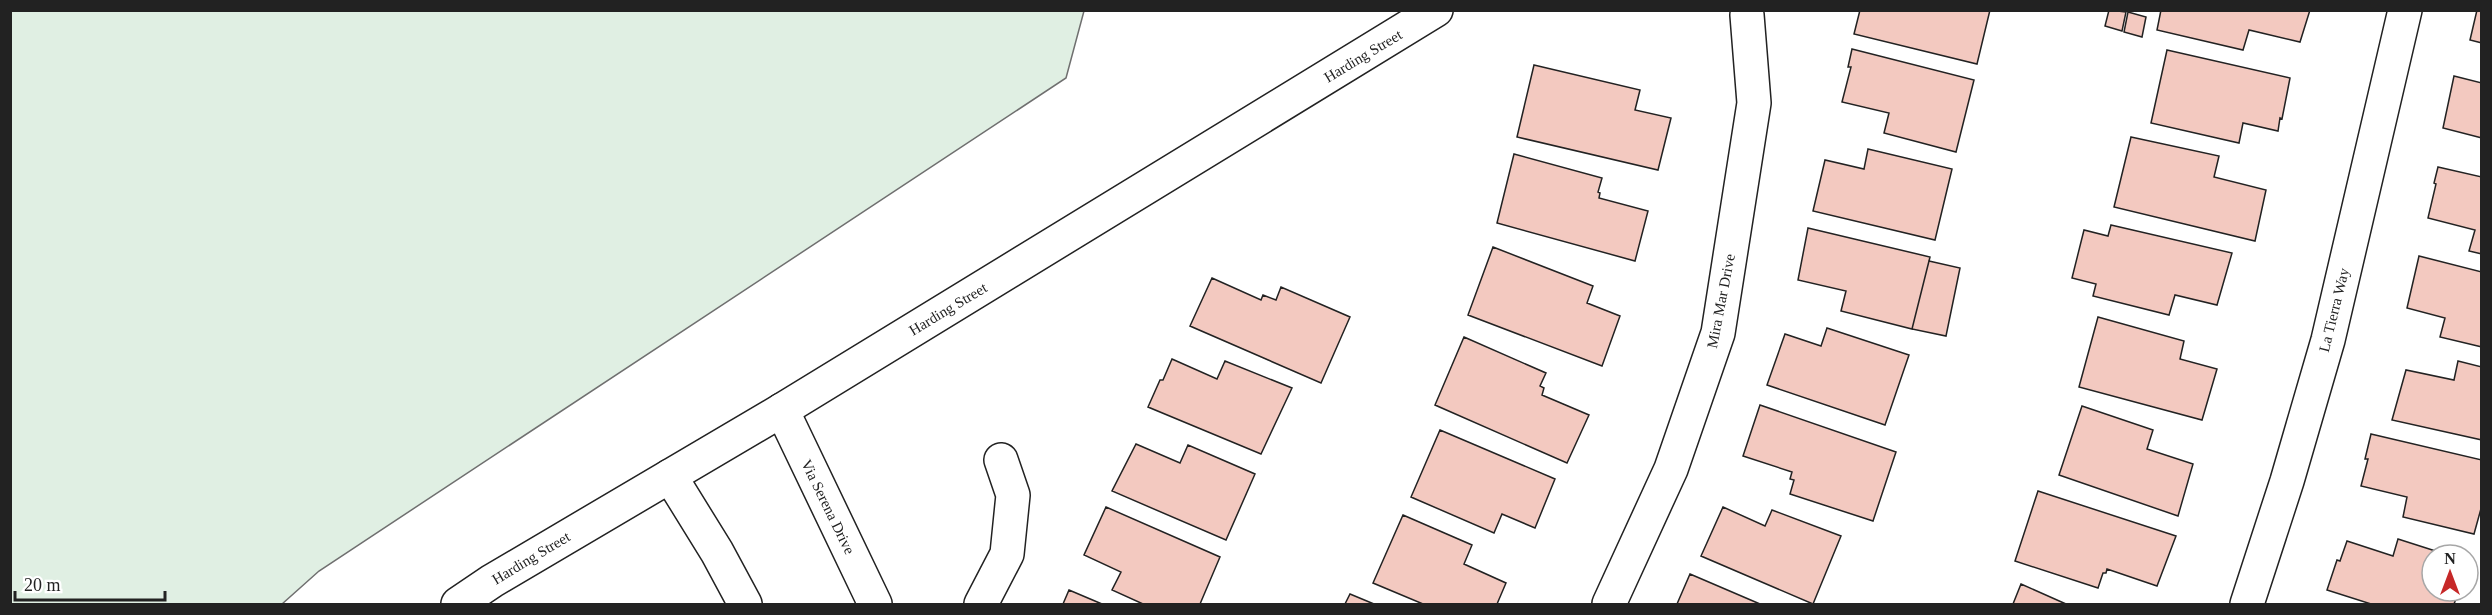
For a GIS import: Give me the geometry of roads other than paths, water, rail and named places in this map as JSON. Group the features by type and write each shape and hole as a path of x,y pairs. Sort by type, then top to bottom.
{"street":[{"name":"Harding Street","path":"458,604 492,581 782,410 1437,10"},
{"name":"La Tierra Way","path":"2247,604 2287,481 2328,340 2405,10"},
{"name":"Mira Mar Drive","path":"1609,604 1671,470 1718,333 1754,103 1747,15"},
{"name":"Via Serena Drive","path":"782,410 875,604"},
{"path":"981,604 1007,554 1013,495 1001,460"},
{"path":"670,476 717,552 745,604"}]}
